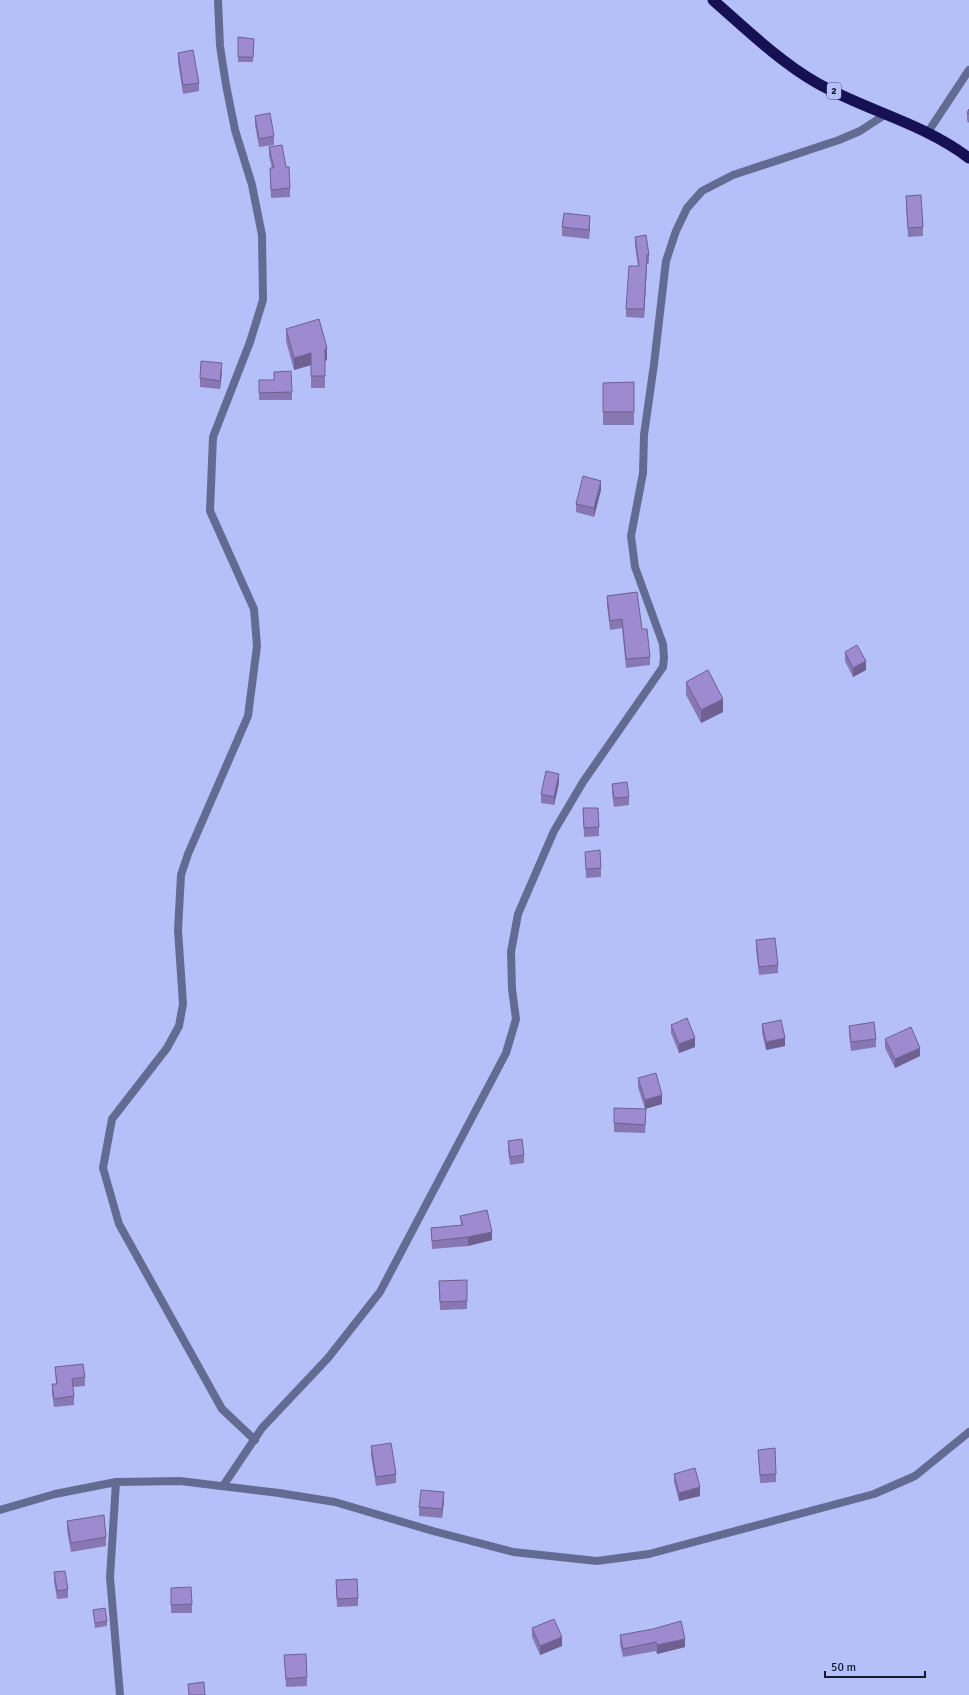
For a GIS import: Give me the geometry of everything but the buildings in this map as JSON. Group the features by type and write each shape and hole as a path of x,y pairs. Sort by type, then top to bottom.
{"highway":[{"name":"2","path":"713,0 772,52 817,83 854,101 928,132 969,158"}],"street":[{"path":"218,0 220,46 226,85 235,130 252,185 262,235 263,300 250,342 213,437 210,510 254,609 257,646 248,716 181,875 178,930 183,1004 179,1026 167,1048 112,1119 103,1168 119,1224 222,1409 255,1440"},
{"path":"928,132 969,70"},
{"path":"224,1486 262,1428 328,1358 380,1292 427,1200 506,1053 516,1019 511,952 518,914 554,831 583,782 663,667 663,644 635,567 631,536 643,473 644,435 666,261 676,231 687,208 702,191 734,175 839,140 860,131 886,114"},
{"path":"0,1510 56,1494 116,1482 180,1482 224,1486 335,1502 433,1531 513,1552 597,1561 649,1554 874,1494 915,1476 969,1432"},
{"path":"116,1482 110,1577 120,1695"}]}
